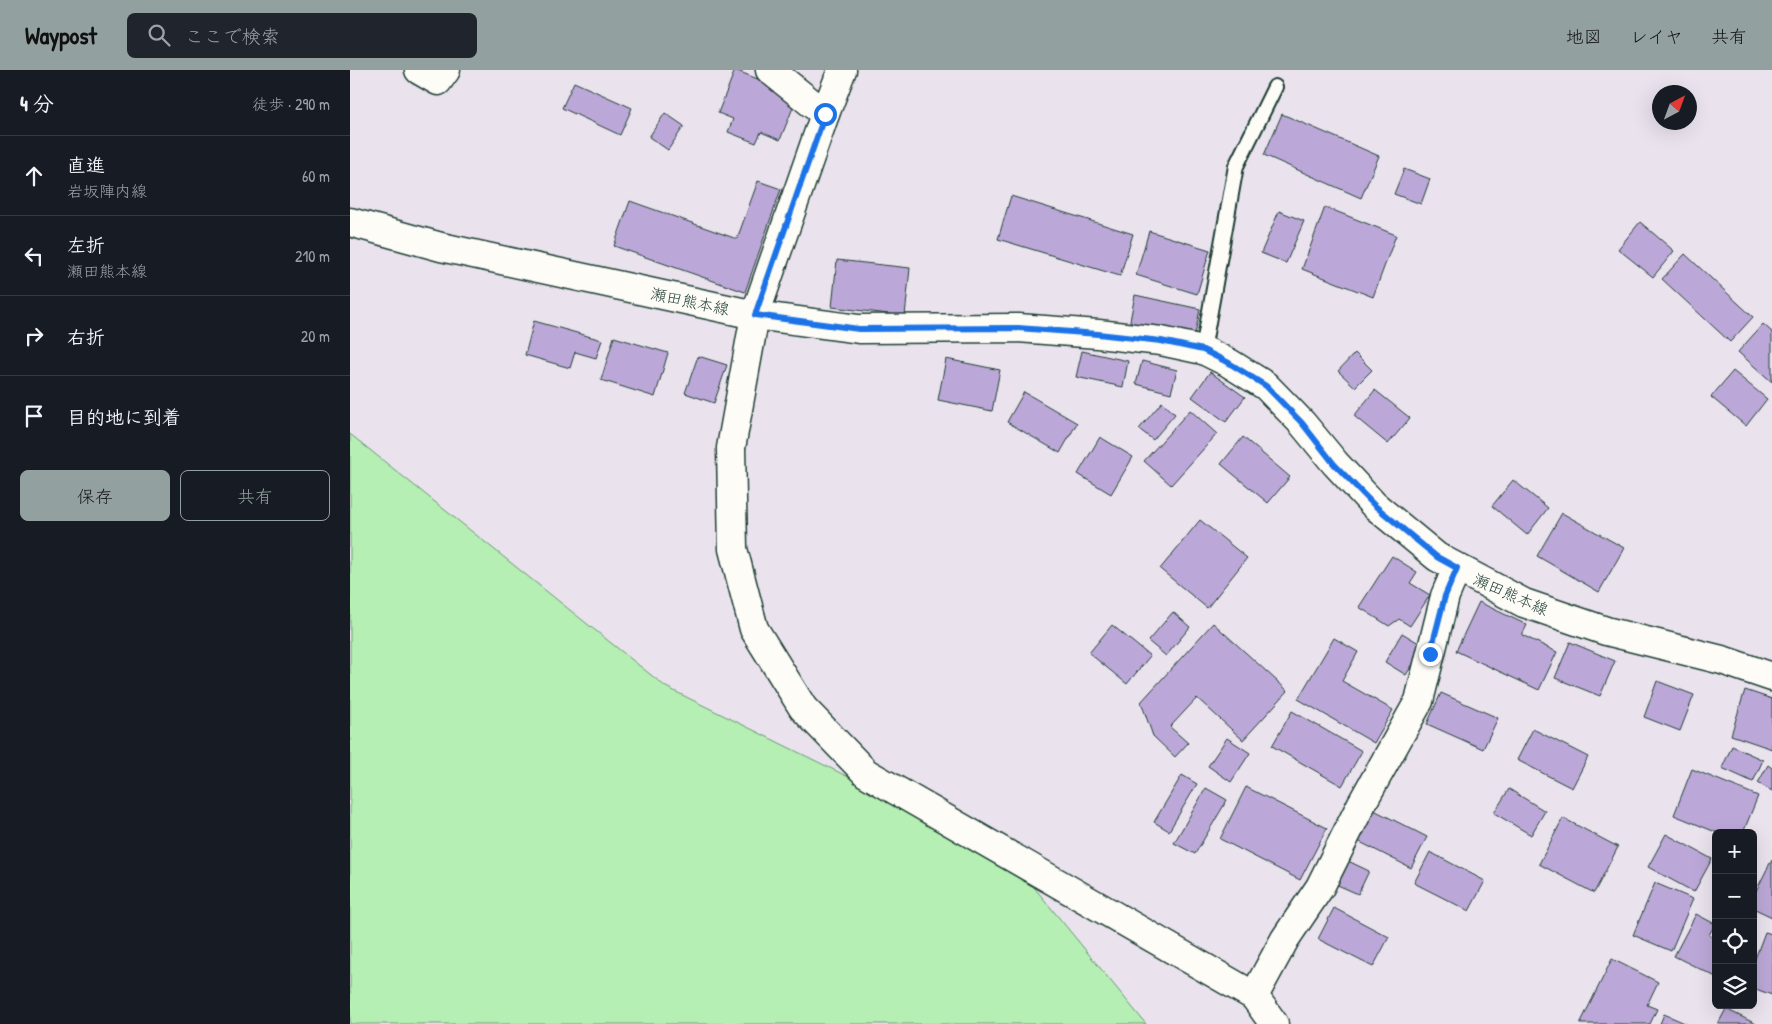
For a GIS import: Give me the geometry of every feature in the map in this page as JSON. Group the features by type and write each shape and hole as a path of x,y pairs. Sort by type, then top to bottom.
{"main road":[{"path":"419,70 438,82 446,70"},
{"path":"770,70 825,114"},
{"path":"842,70 755,315 731,448 733,549 754,630 803,708 866,773 1254,996 1274,1024"},
{"name":"瀬田熊本線","path":"350,222 441,247 755,315 859,329 1018,328 1098,334 1161,341 1203,350 1229,363 1266,386 1302,423 1334,464 1374,505 1437,557 1524,602 1596,628 1722,660 1772,677"},
{"path":"1254,996 1285,940 1320,887 1362,803 1419,701 1445,596 1457,568"}],"lane":[{"path":"1203,350 1236,166 1275,87"}],"green space":[{"path":"350,434 666,687 889,797 1033,886 1146,1024 350,1024"}],"building":[{"path":"735,70 798,95 780,140 761,132 756,143 728,132 733,119 718,113"},
{"path":"574,82 632,108 620,135 562,108"},
{"path":"665,113 684,126 668,150 649,137"},
{"path":"1282,114 1379,156 1361,198 1264,155"},
{"path":"1404,169 1430,179 1421,204 1394,194"},
{"path":"758,181 781,189 745,292 614,246 630,201 737,239"},
{"path":"1011,196 1133,234 1120,276 998,239"},
{"path":"1325,207 1396,235 1373,297 1302,269"},
{"path":"1279,211 1304,221 1286,263 1261,253"},
{"path":"1640,222 1674,251 1653,277 1618,249"},
{"path":"1149,231 1210,250 1197,294 1136,275"},
{"path":"1685,254 1753,317 1730,342 1662,279"},
{"path":"837,260 910,268 905,316 832,307"},
{"path":"1135,295 1200,309 1194,340 1129,326"},
{"path":"534,321 602,340 596,358 575,352 570,368 525,355"},
{"path":"1763,324 1772,332 1772,382 1738,352"},
{"path":"614,337 668,353 655,397 601,380"},
{"path":"1082,351 1128,361 1123,387 1076,377"},
{"path":"1355,353 1372,370 1355,387 1338,371"},
{"path":"698,356 727,365 714,403 685,393"},
{"path":"946,359 1000,370 992,411 938,400"},
{"path":"1142,361 1177,370 1171,393 1136,384"},
{"path":"1733,371 1767,399 1746,426 1711,397"},
{"path":"1210,372 1245,397 1226,422 1192,397"},
{"path":"1375,390 1410,418 1388,444 1354,416"},
{"path":"1024,392 1077,423 1060,453 1007,422"},
{"path":"1162,402 1175,414 1153,440 1139,429"},
{"path":"1190,410 1217,434 1171,485 1144,461"},
{"path":"1100,437 1133,457 1111,494 1078,474"},
{"path":"1243,437 1290,477 1268,503 1221,464"},
{"path":"1513,480 1548,508 1527,535 1492,506"},
{"path":"1562,513 1624,548 1599,592 1537,556"},
{"path":"1200,520 1247,558 1207,608 1160,569"},
{"path":"1392,556 1417,572 1410,583 1430,595 1410,626 1399,619 1389,626 1359,607"},
{"path":"1479,602 1527,625 1522,635 1557,652 1539,690 1456,651"},
{"path":"1173,612 1190,627 1166,656 1148,641"},
{"path":"1213,623 1288,691 1243,740 1197,698 1170,727 1188,743 1175,757 1153,736 1141,702"},
{"path":"1112,625 1150,656 1127,684 1089,653"},
{"path":"1402,633 1424,646 1406,675 1385,662"},
{"path":"1334,638 1358,652 1342,681 1393,710 1374,743 1298,699"},
{"path":"1570,642 1615,661 1600,696 1555,678"},
{"path":"1657,681 1694,695 1680,731 1644,717"},
{"path":"1745,690 1772,699 1772,749 1731,735"},
{"path":"1441,693 1498,718 1483,749 1427,724"},
{"path":"1292,711 1362,751 1342,786 1272,746"},
{"path":"1533,729 1588,757 1572,788 1517,760"},
{"path":"1227,738 1250,753 1231,782 1208,766"},
{"path":"1732,746 1763,760 1753,782 1722,768"},
{"path":"1768,765 1772,768 1772,791 1758,783"},
{"path":"1692,769 1758,796 1745,829 1712,829 1712,831 1674,815"},
{"path":"1182,775 1197,784 1169,831 1154,822"},
{"path":"1246,787 1327,828 1300,880 1220,839"},
{"path":"1206,788 1227,800 1195,854 1174,843"},
{"path":"1509,789 1545,811 1531,835 1494,813"},
{"path":"1372,809 1427,837 1411,868 1356,840"},
{"path":"1563,818 1618,847 1594,893 1539,864"},
{"path":"1666,834 1712,859 1694,892 1648,867"},
{"path":"1430,852 1485,881 1469,911 1414,883"},
{"path":"1344,859 1369,871 1358,894 1333,883"},
{"path":"1772,859 1772,917 1757,910 1757,889"},
{"path":"1655,883 1693,899 1671,951 1633,935"},
{"path":"1334,908 1389,937 1373,967 1318,939"},
{"path":"1696,914 1712,922 1712,930 1709,935 1712,937 1712,975 1674,956"},
{"path":"1765,932 1772,934 1772,995 1757,989 1757,953"},
{"path":"1612,959 1658,982 1647,1005 1657,1009 1650,1024 1580,1024"},
{"path":"1726,1009 1756,1024 1718,1024"},
{"path":"1664,1014 1687,1024 1660,1024"}],"route":[{"path":"825,114 755,315 859,329 1018,328 1098,334 1161,341 1203,350 1229,363 1266,386 1302,423 1334,464 1374,505 1437,557 1457,568 1445,596 1430,654"}]}
